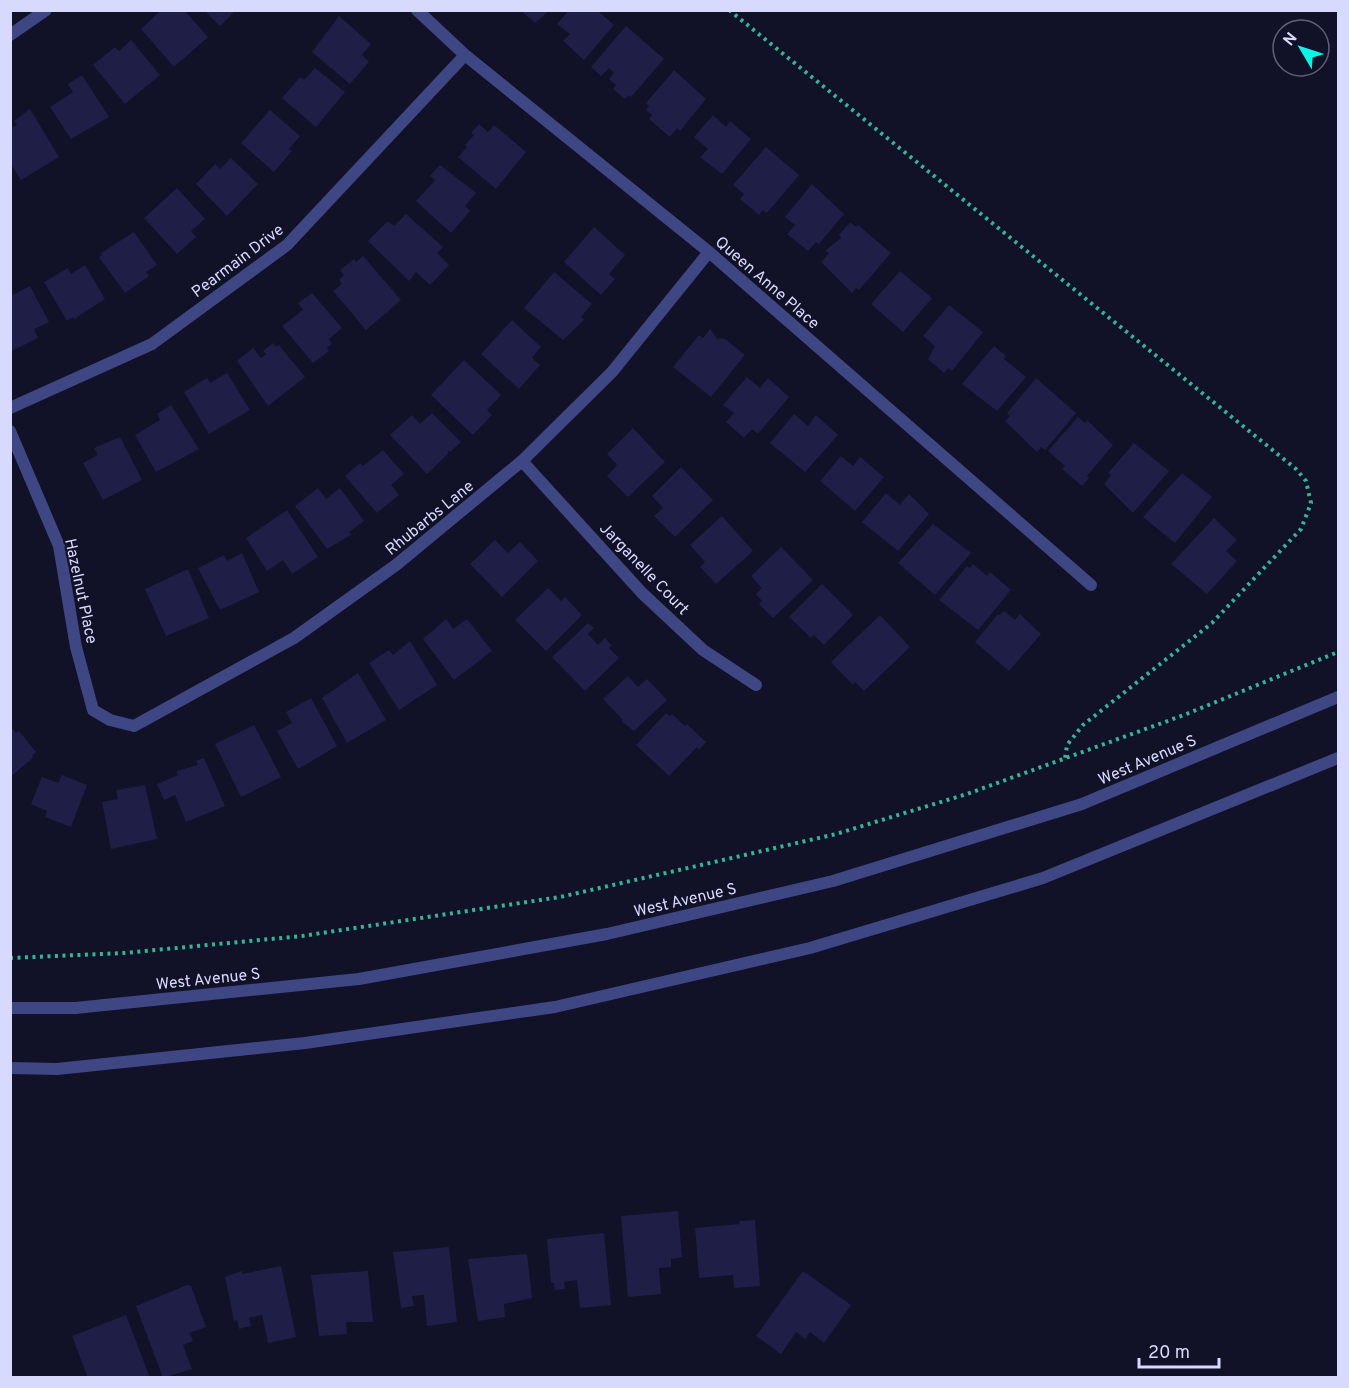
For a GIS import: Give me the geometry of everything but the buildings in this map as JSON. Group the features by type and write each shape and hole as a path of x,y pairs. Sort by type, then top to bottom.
{"street":[{"path":"10,34 46,10"},
{"name":"Queen Anne Place","path":"417,10 465,55 709,252 1091,585"},
{"name":"Pearmain Drive","path":"10,408 152,344 287,245 465,55"},
{"name":"Rhubarbs Lane","path":"110,720 134,726 294,638 396,565 522,461 612,372 709,252"},
{"name":"Hazelnut Place","path":"10,431 58,546 76,647 93,710 110,720"},
{"name":"Jarganelle Court","path":"522,461 642,593 704,650 756,685"},
{"name":"West Avenue S","path":"10,1008 75,1008 359,979 607,934 833,881 1082,804 1338,698"},
{"path":"10,1068 57,1069 305,1043 555,1007 798,951 1043,878 1338,758"}],"path":[{"path":"729,10 1296,469 1306,482 1311,503 1301,529 1212,623 1083,725 1067,745 1065,759"},
{"path":"10,958 124,953 302,936 560,897 836,834 967,794 1065,759 1184,715 1338,652"}]}
